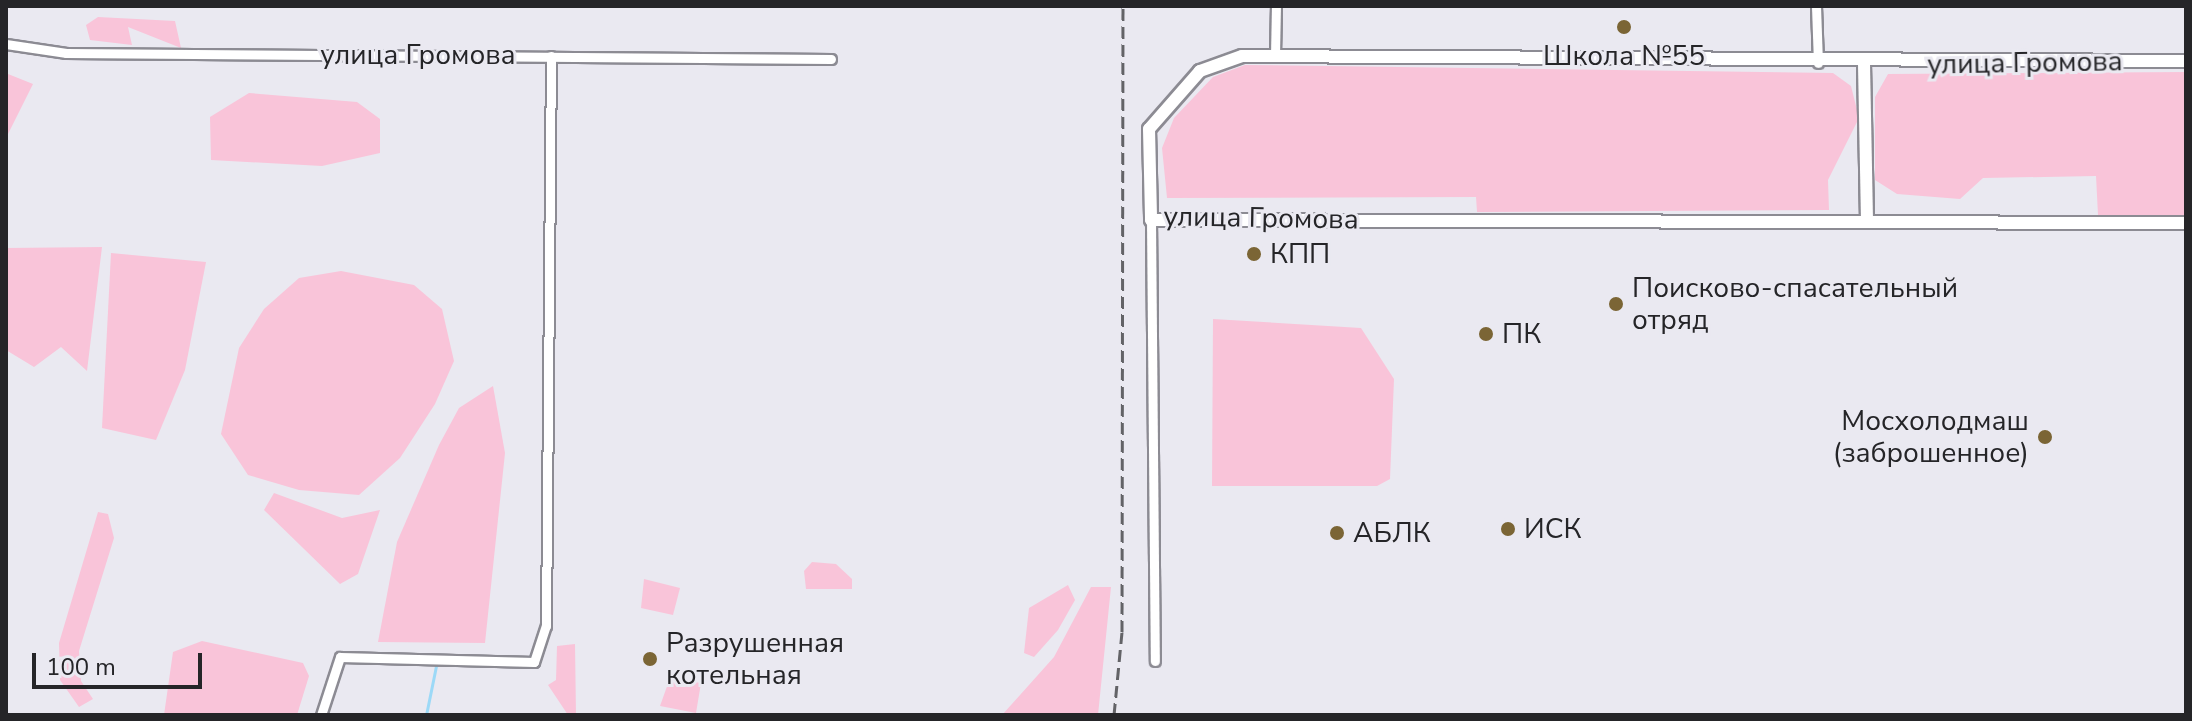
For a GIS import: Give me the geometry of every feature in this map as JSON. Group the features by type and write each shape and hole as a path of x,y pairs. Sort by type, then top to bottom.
{"street":[{"path":"1275,56 1276,6"},
{"path":"1816,6 1818,63"},
{"name":"улица Громова","path":"6,44 66,53 831,59"},
{"path":"321,715 340,657 534,662 546,626 551,56"},
{"name":"улица Громова","path":"2186,61 1864,64 1275,56 1212,65 1153,120 1151,220 2186,223"},
{"path":"1864,64 1867,220"},
{"path":"1151,220 1155,661"}],"shaded area":[{"path":"98,17 175,21 181,48 128,27 132,45 90,40 86,25"},
{"path":"1245,65 1833,73 1851,86 1859,118 1828,180 1829,210 1477,212 1476,197 1167,198 1162,148 1174,118 1213,77"},
{"path":"2186,72 2186,215 2098,215 2096,176 1983,178 1960,199 1897,194 1875,180 1875,97 1888,74"},
{"path":"6,75 33,84 6,138"},
{"path":"249,93 357,102 380,119 380,153 322,166 211,160 210,117"},
{"path":"102,247 87,371 61,347 34,367 6,350 6,248"},
{"path":"111,253 206,262 185,370 156,440 102,428"},
{"path":"341,271 414,285 442,309 454,361 435,404 400,458 359,495 299,490 248,475 221,434 239,348 264,309 299,278"},
{"path":"1213,319 1361,328 1394,379 1390,479 1377,486 1212,486"},
{"path":"493,386 505,453 485,643 378,642 397,542 439,445 459,408"},
{"path":"274,493 342,518 380,510 358,574 340,584 264,510"},
{"path":"98,512 108,514 114,538 79,651 81,681 93,699 79,707 60,680 59,643"},
{"path":"812,562 836,564 852,579 852,589 806,589 804,571"},
{"path":"644,579 680,588 673,615 641,608"},
{"path":"1068,585 1075,600 1058,630 1034,657 1024,653 1029,608"},
{"path":"1091,587 1111,587 1098,715 1002,715 1054,657"},
{"path":"202,641 303,663 309,676 297,715 164,715 173,652"},
{"path":"575,644 576,715 568,715 548,685 556,680 557,646"},
{"path":"670,678 701,683 696,713 660,706"}],"waterway":[{"path":"426,715 436,666"}],"railway":[{"path":"1114,715 1122,632 1123,6"}],"place":[{"name":"Школа №55","path":"1624,27"},
{"name":"КПП","path":"1254,254"},
{"name":"Поисково-спасательный отряд","path":"1616,304"},
{"name":"ПК","path":"1486,334"},
{"name":"Мосхолодмаш (заброшенное)","path":"2045,437"},
{"name":"ИСК","path":"1508,529"},
{"name":"АБЛК","path":"1337,533"},
{"name":"Разрушенная котельная","path":"650,659"}]}
